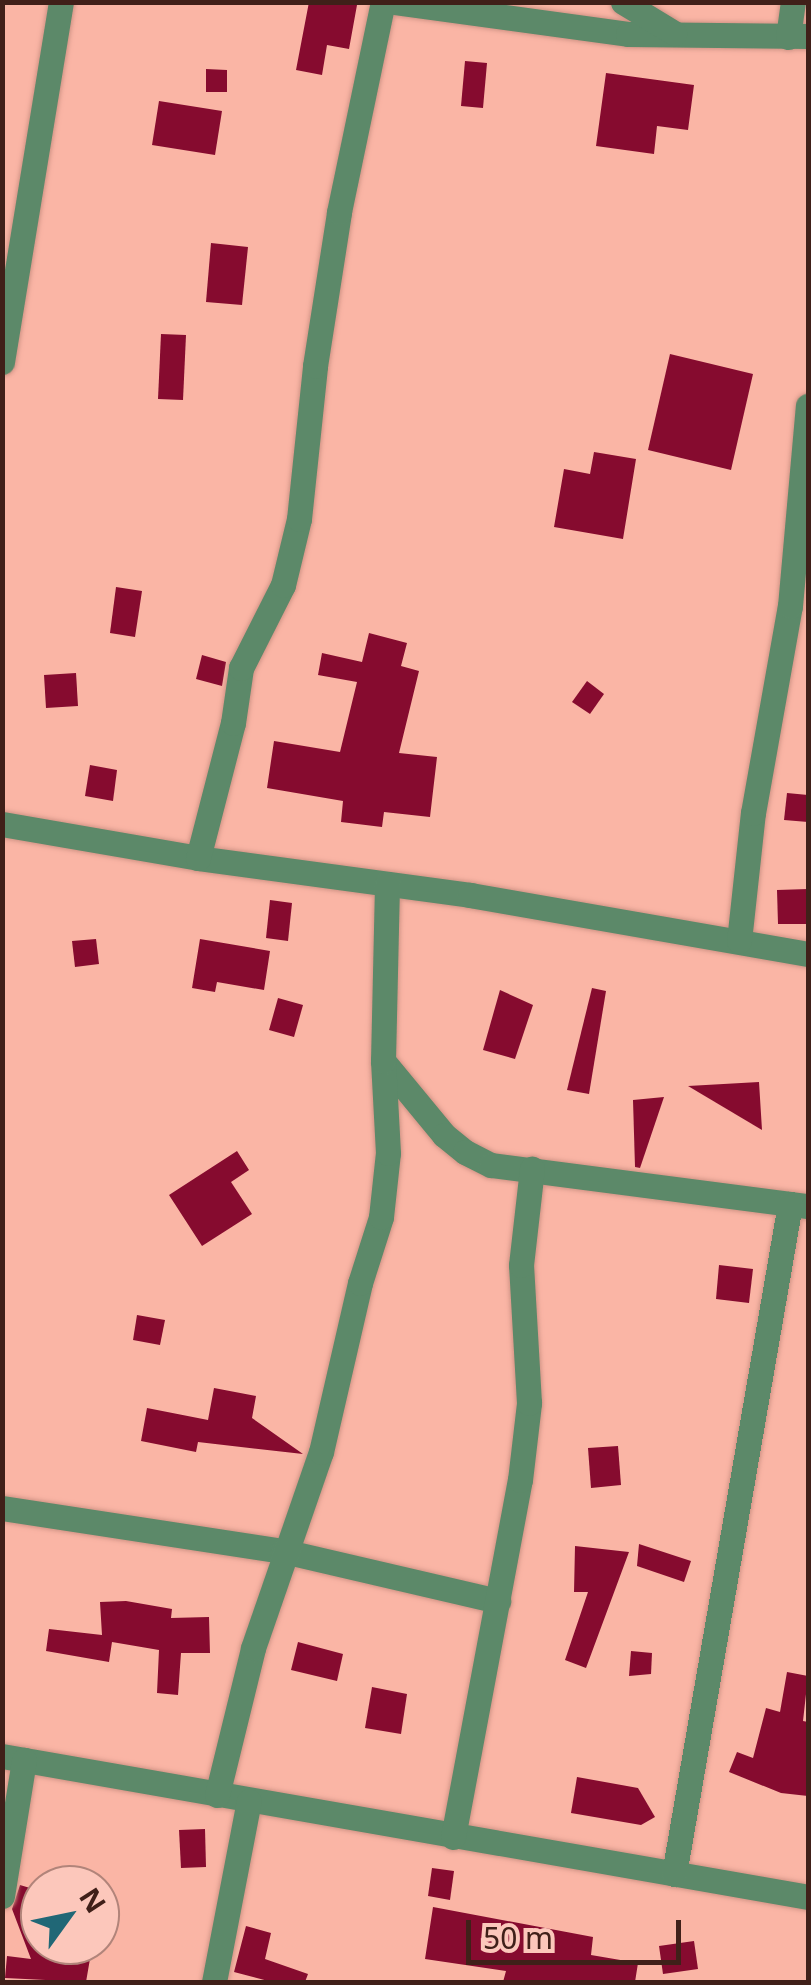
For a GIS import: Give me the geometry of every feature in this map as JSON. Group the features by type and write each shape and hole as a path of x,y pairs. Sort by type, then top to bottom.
{"street":[{"path":"2,362 61,2"},
{"path":"198,858 232,723 241,668 283,585 300,519 315,366 339,212 383,2"},
{"path":"395,2 628,34 798,36 793,2"},
{"path":"623,2 678,36"},
{"path":"739,941 754,813 790,606 808,406"},
{"path":"2,824 808,954"},
{"path":"218,1795 253,1648 321,1452 360,1283 381,1217 388,1153 383,1061 387,884"},
{"path":"383,1061 465,1152 490,1165 799,1205 674,1874"},
{"path":"453,1837 498,1600 529,1402 521,1265 532,1169"},
{"path":"2,1508 284,1551 498,1600"},
{"path":"2,1896 13,1758 808,1897"},
{"path":"214,1982 248,1801"}],"building":[{"path":"309,2 357,5 349,49 327,45 322,75 296,70"},
{"path":"465,61 487,63 483,108 461,106"},
{"path":"206,69 227,70 227,92 206,92"},
{"path":"606,73 694,85 688,130 657,126 654,154 596,146"},
{"path":"159,101 222,111 215,155 152,145"},
{"path":"211,243 248,247 242,305 206,302"},
{"path":"161,334 186,335 183,400 158,399"},
{"path":"670,354 753,374 731,470 648,450"},
{"path":"594,452 636,459 623,539 554,527 564,469 590,474"},
{"path":"116,587 142,591 135,637 110,633"},
{"path":"369,633 407,643 401,666 419,671 399,753 437,757 430,817 384,812 382,827 341,822 343,801 267,788 274,741 340,752 357,682 318,675 322,653 362,662"},
{"path":"202,655 226,662 222,686 196,679"},
{"path":"76,673 78,706 46,708 44,675"},
{"path":"587,681 604,694 590,714 572,702"},
{"path":"90,765 117,770 113,801 85,796"},
{"path":"787,793 808,795 808,822 784,820"},
{"path":"808,889 808,924 778,924 777,890"},
{"path":"270,900 292,903 288,941 266,938"},
{"path":"96,939 99,964 75,967 72,941"},
{"path":"200,939 270,951 264,990 217,982 215,992 192,988"},
{"path":"592,988 606,991 589,1094 567,1090"},
{"path":"500,990 533,1005 515,1059 483,1050"},
{"path":"278,998 303,1005 294,1037 269,1030"},
{"path":"759,1082 762,1130 688,1086"},
{"path":"664,1097 640,1168 635,1167 633,1100"},
{"path":"237,1151 249,1170 231,1182 252,1214 202,1246 169,1195"},
{"path":"719,1265 753,1269 749,1303 716,1299"},
{"path":"137,1315 165,1320 160,1345 133,1340"},
{"path":"214,1388 256,1396 252,1418 303,1454 198,1442 196,1452 141,1441 147,1408 208,1420"},
{"path":"618,1446 621,1485 591,1488 588,1448"},
{"path":"639,1544 691,1561 684,1582 637,1566"},
{"path":"575,1546 629,1552 586,1668 565,1660 588,1592 574,1592"},
{"path":"126,1601 172,1609 171,1618 209,1617 210,1653 181,1653 178,1695 157,1693 159,1650 112,1642 109,1662 46,1651 49,1629 102,1635 100,1602"},
{"path":"298,1642 343,1654 337,1681 291,1670"},
{"path":"631,1651 652,1653 651,1674 629,1676"},
{"path":"787,1672 808,1676 803,1721 808,1722 808,1796 781,1793 729,1772 737,1752 753,1758 766,1708 780,1712"},
{"path":"372,1687 407,1694 401,1734 365,1728"},
{"path":"577,1777 638,1788 655,1817 641,1825 571,1813"},
{"path":"205,1829 206,1867 181,1868 179,1830"},
{"path":"432,1868 454,1871 450,1900 428,1896"},
{"path":"20,1885 20,1930 12,1909"},
{"path":"433,1907 593,1937 591,1955 638,1963 635,1982 503,1982 506,1971 425,1959"},
{"path":"246,1926 271,1933 265,1959 308,1974 305,1982 272,1982 234,1972"},
{"path":"694,1941 698,1969 663,1974 659,1946"},
{"path":"7,1956 20,1958 20,1965 89,1965 86,1982 5,1978"}]}
